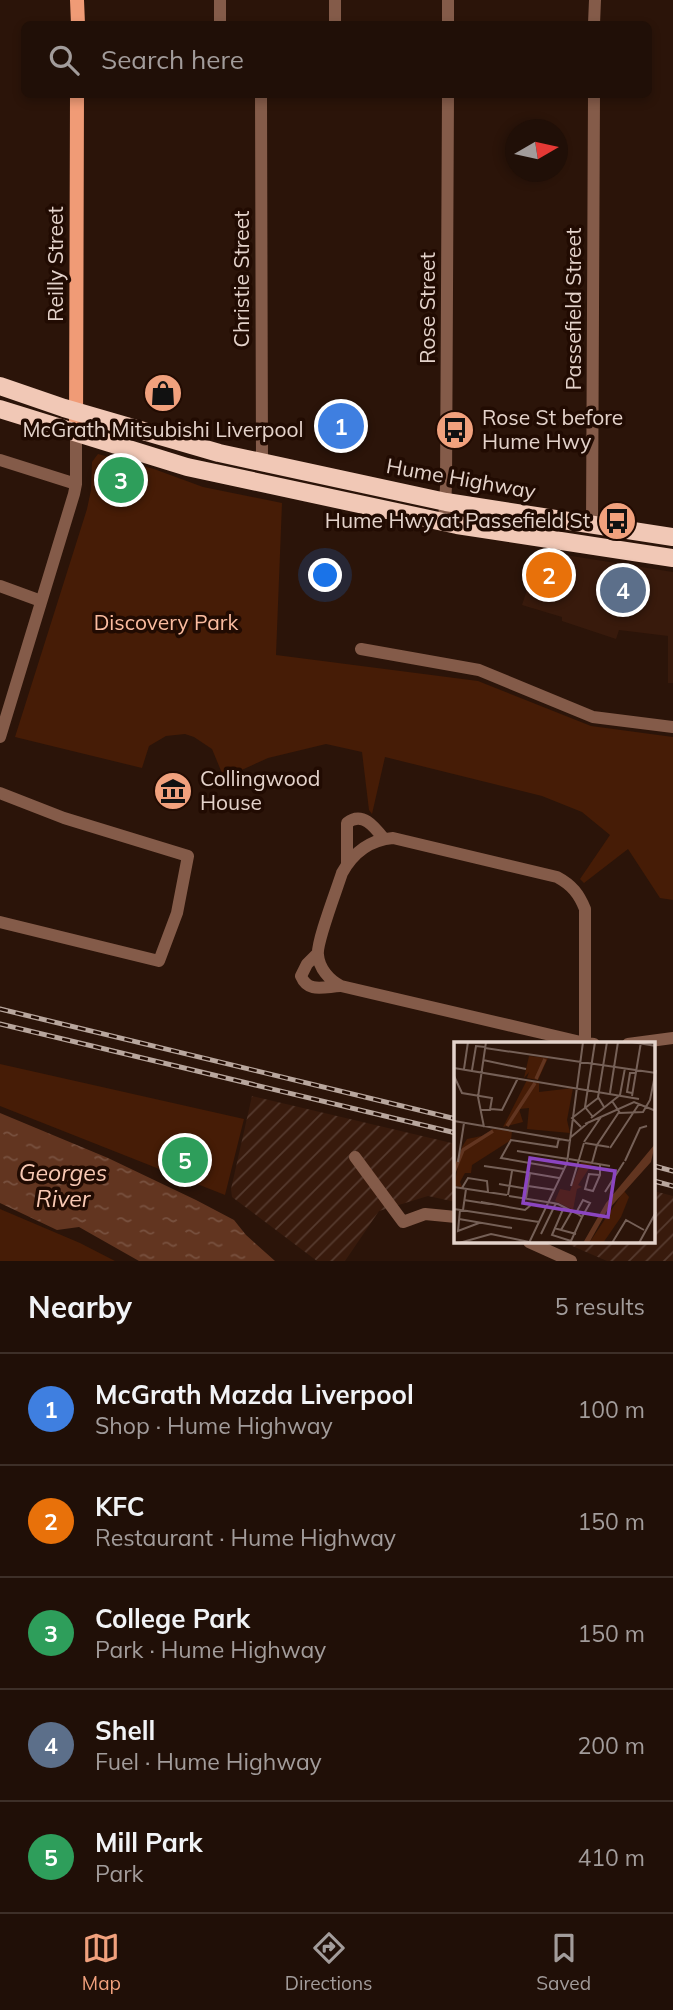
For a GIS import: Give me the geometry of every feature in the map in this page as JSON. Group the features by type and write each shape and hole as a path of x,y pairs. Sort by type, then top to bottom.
{"highway":[{"name":"Hume Highway","path":"0,386 175,442 262,463 446,502 673,537"},
{"name":"Hume Highway","path":"0,409 187,467 444,522 673,558"}],"main road":[{"path":"77,0 78,21"},
{"name":"Reilly Street","path":"76,434 77,98"}],"street":[{"path":"220,0 220,21"},
{"path":"335,0 335,21"},
{"path":"448,0 448,21"},
{"path":"594,0 594,21"},
{"name":"Christie Street","path":"261,98 262,463"},
{"name":"Rose Street","path":"444,522 448,98"},
{"name":"Passefield Street","path":"593,525 594,98"},
{"path":"0,737 2,723 71,506 76,484 76,434"},
{"path":"0,460 76,484"},
{"path":"0,586 41,601"},
{"path":"361,649 479,670 593,717 673,727"},
{"path":"0,793 65,818 188,856 177,913 159,961 0,922"},
{"path":"347,863 347,823 352,819 358,817 365,820 384,839"},
{"path":"341,986 313,989 305,984 301,976 307,964 317,954 342,873 347,863 363,848 384,839 404,840 557,877 575,890 585,909 589,1042"},
{"path":"317,954 327,975 341,986 580,1042"},
{"path":"643,1042 673,1038"},
{"path":"355,1157 403,1222 425,1214 454,1217"},
{"path":"532,1244 570,1261"}],"shaded area":[{"path":"540,551 673,572 673,683 668,683 668,636 619,630 616,639 562,621 562,617 522,605"},
{"path":"252,1096 454,1144 454,1202 428,1196 379,1211 345,1261 317,1261 232,1197 231,1189"},
{"path":"656,1192 673,1196 673,1261 607,1261 568,1244 656,1244"}],"green space":[{"name":"Discovery Park","path":"98,454 154,469 203,487 282,503 276,655 478,681 591,726 673,737 673,900 660,898 628,849 584,883 580,879 610,835 582,812 542,796 385,757 372,814 369,810 362,752 326,744 268,758 224,778 212,749 185,734 166,736 149,746 142,768 15,737 87,509 92,462"},
{"path":"0,1064 244,1119 225,1195 0,1106"},
{"path":"0,1209 80,1243 115,1261 0,1261"}],"water":[{"name":"Georges River","path":"0,1113 108,1158 234,1220 246,1235 275,1261 139,1261 79,1227 57,1230 0,1203"}],"railway":[{"path":"0,1009 454,1119"},
{"path":"0,1024 454,1133"},
{"path":"656,1167 673,1171"},
{"path":"656,1182 673,1186"}],"place":[{"name":"McGrath Mitsubishi Liverpool","path":"163,393"},
{"name":"McGrath Mazda Liverpool","path":"341,426"},
{"name":"Rose St before Hume Hwy","path":"455,430"},
{"name":"College Park","path":"121,480"},
{"name":"Hume Hwy at Passefield St","path":"617,521"},
{"name":"KFC","path":"549,575"},
{"name":"Shell","path":"623,590"},
{"name":"Collingwood House","path":"173,791"},
{"name":"Mill Park","path":"185,1160"}]}
